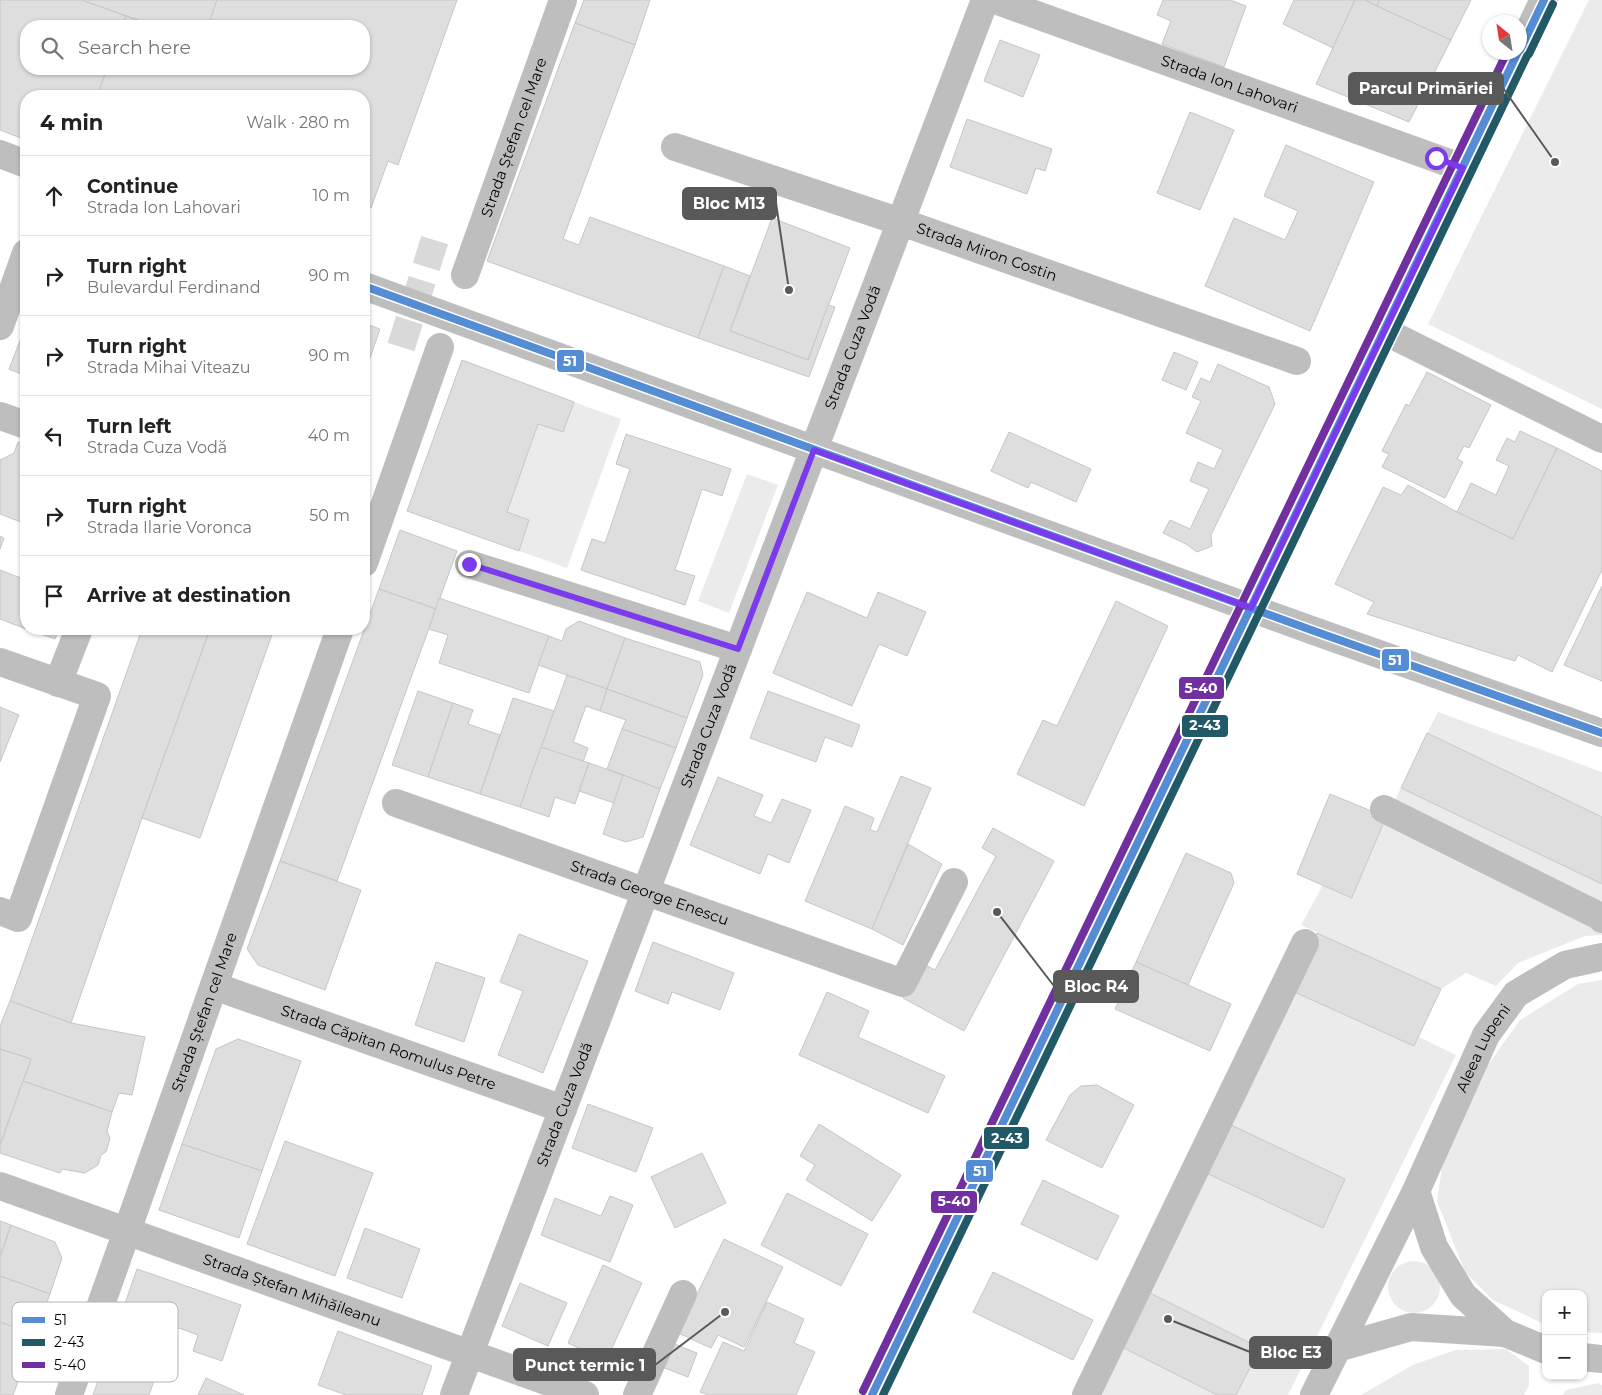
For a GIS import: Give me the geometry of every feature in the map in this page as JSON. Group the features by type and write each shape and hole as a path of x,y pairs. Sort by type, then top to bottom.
{"street":[{"name":"Strada Ștefan cel Mare","path":"465,275 563,0"},
{"name":"Strada Cuza Vodă","path":"454,1395 986,0"},
{"name":"Strada Ion Lahovari","path":"995,0 1463,168"},
{"path":"1527,35 1544,0"},
{"path":"872,1395 1515,60"},
{"name":"Strada Miron Costin","path":"675,147 901,222 1297,362"},
{"path":"0,154 20,162"},
{"path":"0,326 20,270"},
{"path":"370,288 1251,608 1602,733"},
{"path":"1384,330 1602,439"},
{"path":"370,546 440,347"},
{"path":"0,416 20,423"},
{"path":"469,564 738,649"},
{"path":"58,683 77,635"},
{"name":"Strada Ștefan cel Mare","path":"102,1302 338,635"},
{"path":"0,662 97,696 9,915"},
{"name":"Strada George Enescu","path":"396,803 903,983 954,882"},
{"path":"1384,809 1602,919"},
{"path":"1086,1395 1305,943"},
{"name":"Aleea Lupeni","path":"1314,1395 1416,1191 1486,1035 1516,994 1565,965 1602,956"},
{"name":"Strada Căpitan Romulus Petre","path":"214,986 563,1109"},
{"name":"Strada Ștefan Mihăileanu","path":"0,1186 585,1395"},
{"path":"1416,1191 1434,1247 1463,1295 1505,1332 1542,1348"},
{"path":"637,1395 683,1294"},
{"path":"1337,1348 1411,1327 1505,1332"},
{"path":"1587,1357 1602,1359"},
{"name":"Strada Ștefan cel Mare","path":"69,1395 74,1382"}],"shaded area":[{"path":"1589,0 1602,0 1602,409 1428,324"},
{"path":"574,402 621,419 567,568 519,551 529,520 507,512 538,424 563,432"},
{"path":"747,474 778,485 729,613 698,601"},
{"path":"1438,712 1602,772 1602,817 1427,733"},
{"path":"1401,788 1602,884 1602,935 1585,936 1518,963 1496,986 1466,973 1441,989 1301,925 1323,885 1353,898 1386,817"},
{"path":"1602,980 1602,1333 1587,1332 1587,1290 1542,1290 1542,1323 1493,1300 1465,1272 1437,1201 1444,1154 1480,1076 1520,1020 1578,984"},
{"path":"1290,990 1414,1046 1419,1037 1456,1055 1288,1395 1236,1395 1260,1348 1148,1292 1204,1172 1323,1228 1345,1179 1229,1124"},
{"path":"1409,1261 1419,1261 1433,1268 1440,1282 1440,1292 1433,1306 1419,1313 1409,1313 1399,1309 1392,1302 1388,1292 1388,1282 1392,1272 1399,1265"},
{"path":"1120,1346 1217,1395 1097,1395"},
{"path":"1506,1349 1529,1366 1529,1385 1524,1395 1361,1395 1413,1365 1455,1350"},
{"path":"1598,1383 1602,1385 1602,1395 1562,1395 1566,1390"}],"building":[{"path":"0,0 82,0 126,16 125,20 20,20 20,75 105,75 99,90 20,90 20,138 0,130"},
{"path":"82,0 217,0 210,20 138,20"},
{"path":"217,0 457,0 398,165 388,161 371,208 370,90 99,90 105,75 370,75 370,20 210,20"},
{"path":"584,0 650,0 635,45 575,23"},
{"path":"1163,0 1230,0 1246,6 1224,67 1162,44 1171,21 1157,15"},
{"path":"1294,0 1355,0 1333,48 1283,24"},
{"path":"1355,0 1365,0 1451,40 1409,122 1316,84"},
{"path":"1365,0 1379,0 1377,6"},
{"path":"1379,0 1471,0 1451,40 1377,6"},
{"path":"126,16 138,20 125,20"},
{"path":"575,23 635,45 563,239 579,245 590,217 724,266 698,338 487,261"},
{"path":"1000,40 1040,55 1023,97 984,81"},
{"path":"1190,112 1234,130 1200,210 1157,193"},
{"path":"967,119 1052,149 1045,171 1036,168 1027,194 950,167"},
{"path":"1286,145 1374,182 1310,331 1205,286 1234,218 1285,240 1298,211 1264,196"},
{"path":"772,218 850,248 808,360 730,331"},
{"path":"724,266 750,276 730,331 808,360 828,305 835,307 809,377 698,338"},
{"path":"370,325 380,329 370,358"},
{"path":"20,341 20,374 9,369"},
{"path":"1174,352 1198,362 1186,390 1162,380"},
{"path":"462,360 574,402 563,432 538,424 507,512 529,520 519,551 407,511"},
{"path":"1218,364 1269,387 1275,404 1211,535 1212,546 1197,552 1186,544 1163,533 1170,520 1190,529 1209,489 1190,481 1198,462 1214,469 1223,450 1186,433 1201,401 1192,397 1201,378 1210,382"},
{"path":"1427,372 1491,405 1469,448 1464,446 1457,459 1463,462 1445,498 1382,467 1389,454 1382,451 1406,404 1409,406"},
{"path":"1520,431 1557,448 1513,539 1457,512 1471,483 1496,495 1509,466 1496,460 1507,438 1515,442"},
{"path":"1009,432 1091,469 1076,502 1031,482 1028,488 991,471"},
{"path":"626,434 731,469 722,496 702,489 675,570 695,576 685,605 581,570 592,539 605,543 630,469 616,464"},
{"path":"18,442 20,443 20,522 0,514 0,460 14,453"},
{"path":"1557,448 1602,471 1602,570 1552,672 1518,655 1515,661 1367,614 1374,602 1335,584 1383,487 1401,495 1408,485 1457,512 1513,539"},
{"path":"400,530 457,551 436,609 379,589"},
{"path":"0,536 4,538 0,549"},
{"path":"0,570 20,578 20,627 0,619"},
{"path":"1602,586 1602,681 1564,665"},
{"path":"379,589 436,609 337,881 280,861 362,635 370,635 370,614"},
{"path":"807,592 867,618 878,592 926,612 907,656 879,644 852,706 773,673"},
{"path":"439,598 549,636 529,693 439,663 448,635 429,629"},
{"path":"1116,601 1168,626 1084,806 1017,774 1043,720 1057,726"},
{"path":"579,621 625,638 607,689 538,665 549,636 562,641 566,629"},
{"path":"44,635 57,635 55,639"},
{"path":"140,635 208,635 71,1023 10,1001"},
{"path":"208,635 272,635 200,838 142,818"},
{"path":"625,638 700,662 703,675 687,718 607,689"},
{"path":"567,675 607,689 600,711 586,706 573,742 588,748 583,762 541,747"},
{"path":"607,689 687,718 676,748 622,729 626,720 600,711"},
{"path":"418,691 453,703 428,777 392,765"},
{"path":"768,691 860,725 852,747 825,737 816,762 750,738"},
{"path":"513,698 554,711 520,807 480,794"},
{"path":"453,703 473,710 468,724 500,735 480,794 428,777"},
{"path":"0,707 19,715 0,762"},
{"path":"622,729 676,748 660,789 607,769"},
{"path":"1427,733 1602,817 1602,884 1401,788"},
{"path":"541,747 589,763 575,804 555,797 549,817 520,807"},
{"path":"589,763 623,775 614,803 579,791"},
{"path":"623,775 660,789 643,837 626,842 603,834"},
{"path":"901,776 931,788 872,929 805,901 845,806 874,818 870,830 877,832"},
{"path":"718,777 763,795 754,816 771,823 782,799 811,810 789,863 768,854 760,874 690,845"},
{"path":"1330,794 1386,817 1352,898 1297,874"},
{"path":"993,828 1054,861 964,1031 903,998 922,963 935,970 996,856 982,848"},
{"path":"908,844 942,864 903,945 872,929"},
{"path":"1186,853 1231,873 1234,883 1188,985 1136,962"},
{"path":"280,861 361,890 325,990 258,965 247,949"},
{"path":"1317,933 1441,989 1414,1046 1290,990"},
{"path":"519,934 588,961 543,1073 498,1055 523,991 500,982"},
{"path":"653,942 734,973 720,1010 672,992 668,1004 635,991"},
{"path":"436,962 485,978 464,1042 415,1025"},
{"path":"1136,962 1231,1004 1210,1051 1115,1009"},
{"path":"827,992 869,1011 858,1037 945,1076 928,1113 799,1055"},
{"path":"10,1001 71,1023 145,1037 132,1095 119,1093 112,1112 23,1081 31,1059 0,1049 0,1026"},
{"path":"238,1039 301,1061 262,1171 182,1144 216,1049"},
{"path":"0,1049 31,1059 0,1145"},
{"path":"23,1081 112,1112 107,1131 110,1138 106,1152 101,1155 98,1165 85,1173 62,1169 60,1173 0,1153 0,1145"},
{"path":"1097,1085 1134,1105 1102,1168 1046,1140 1070,1095 1081,1086"},
{"path":"588,1104 653,1128 636,1172 572,1148"},
{"path":"819,1124 901,1175 872,1221 806,1180 815,1165 800,1156"},
{"path":"1229,1124 1345,1179 1323,1228 1204,1172"},
{"path":"285,1141 373,1173 335,1276 247,1244"},
{"path":"182,1144 262,1171 239,1238 159,1210"},
{"path":"702,1153 726,1203 675,1228 651,1177"},
{"path":"1043,1180 1119,1216 1097,1260 1021,1224"},
{"path":"787,1193 868,1234 841,1286 761,1245"},
{"path":"610,1196 633,1205 610,1262 541,1235 555,1198 601,1216"},
{"path":"0,1221 11,1225 0,1257"},
{"path":"11,1225 55,1242 62,1258 50,1294 0,1276 0,1257"},
{"path":"365,1228 420,1249 402,1298 347,1278"},
{"path":"724,1239 783,1267 744,1347 718,1335 711,1348 678,1333"},
{"path":"603,1265 642,1283 606,1361 568,1343"},
{"path":"137,1269 241,1305 222,1361 193,1351 198,1335 178,1328 178,1302 125,1302"},
{"path":"993,1272 1093,1320 1073,1360 973,1312"},
{"path":"0,1276 50,1294 47,1302 12,1302 12,1326 0,1322"},
{"path":"520,1283 567,1303 548,1346 502,1326"},
{"path":"1148,1292 1260,1348 1236,1395 1217,1395 1120,1346"},
{"path":"767,1302 804,1319 794,1343 815,1352 796,1395 708,1395 700,1392 723,1342 744,1351"},
{"path":"0,1322 12,1326 12,1382 18,1382 13,1395 0,1395"},
{"path":"338,1331 432,1366 422,1395 346,1395 318,1385"},
{"path":"672,1343 697,1353 688,1377 662,1367"},
{"path":"206,1378 244,1395 198,1395"},
{"path":"98,1382 154,1382 149,1395 93,1395"}],"tunnel":[{"path":"401,347 435,239"}],"transit line":[{"name":"51","path":"1527,35 1544,0"},
{"name":"2-43","path":"1529,54 1553,4"},
{"name":"5-40","path":"863,1391 1503,60"},
{"name":"51","path":"872,1395 1514,60"},
{"name":"2-43","path":"883,1395 1525,60"},
{"name":"51","path":"370,288 1314,631 1602,733"}],"place":[{"name":"Parcul Primăriei","path":"1555,162"},
{"name":"Bloc M13","path":"789,290"},
{"name":"Bloc R4","path":"997,912"},
{"name":"Punct termic 1","path":"725,1312"},
{"name":"Bloc E3","path":"1168,1319"}],"route":[{"path":"469,564 738,649 814,450 1251,608 1463,168 1436,158"}]}
